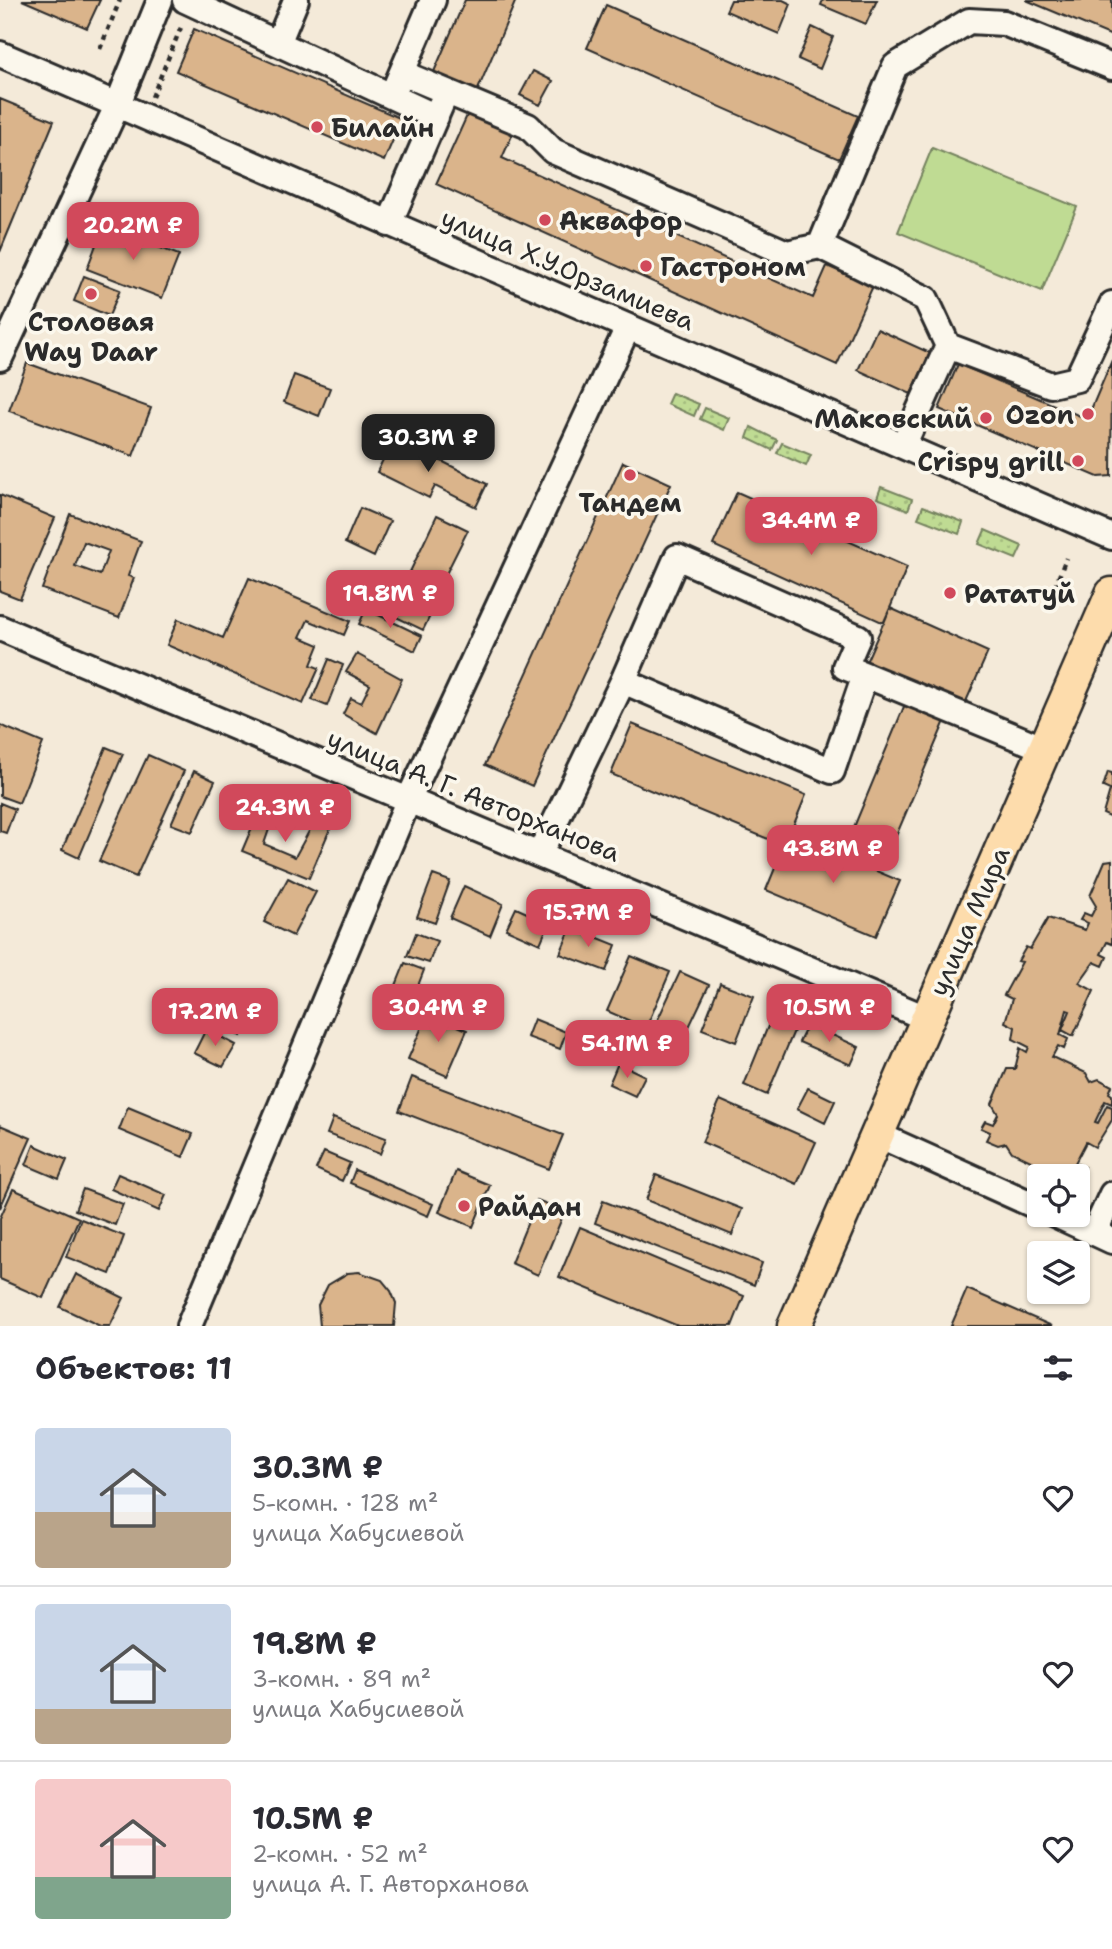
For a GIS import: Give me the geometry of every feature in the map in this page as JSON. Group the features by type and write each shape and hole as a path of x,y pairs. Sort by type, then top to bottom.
{"main road":[{"name":"улица Мира","path":"794,1326 1112,594"}],"street":[{"path":"0,358 117,106 160,0"},
{"path":"279,41 296,0"},
{"path":"392,96 433,0"},
{"path":"188,1 279,41 436,117"},
{"path":"820,246 895,66 969,21 1003,23 1112,67"},
{"name":"улица Х.У.Орзамиева","path":"0,54 1112,537"},
{"path":"402,73 528,126 553,151 787,253 820,246 926,299 948,346 1051,385 1077,379 1112,304"},
{"path":"389,224 447,92"},
{"path":"189,1326 408,802 628,327"},
{"path":"903,446 948,346"},
{"path":"540,853 623,681 677,557 858,637 845,667 1045,749"},
{"name":"улица А. Г. Авторханова","path":"0,628 408,802 540,853 926,1018"},
{"path":"623,681 832,771 865,675"},
{"path":"876,1134 1027,1202"},
{"path":"1082,1227 1103,1237 1112,1194"}],"path":[{"path":"100,50 120,0"},
{"path":"144,118 188,1"},
{"path":"1055,587 1066,558"}],"green space":[{"path":"932,148 1077,207 1042,291 898,232"},
{"path":"672,393 699,404 694,416 667,404"},
{"path":"705,408 729,418 724,430 700,419"},
{"path":"751,427 777,440 772,450 747,438"},
{"path":"782,443 811,455 806,466 777,453"},
{"path":"881,487 912,499 908,510 877,498"},
{"path":"923,506 963,522 959,534 918,518"},
{"path":"985,530 1022,546 1016,559 979,544"}],"building":[{"path":"22,0 100,0 87,28"},
{"path":"465,0 516,0 477,92 433,74"},
{"path":"731,0 783,0 791,4 779,34 726,11"},
{"path":"823,0 877,0 866,24 821,5"},
{"path":"1026,0 1112,0 1112,36"},
{"path":"606,5 858,116 839,159 587,48"},
{"path":"812,27 833,37 820,69 798,59"},
{"path":"194,29 402,119 384,161 176,71"},
{"path":"533,71 553,81 540,105 520,95"},
{"path":"0,99 54,121 0,252"},
{"path":"469,111 514,131 502,158 813,298 827,266 873,286 837,365 436,184"},
{"path":"103,226 179,255 162,298 87,269"},
{"path":"84,276 120,290 109,316 74,301"},
{"path":"877,329 930,353 911,394 858,370"},
{"path":"1112,360 1111,476 1098,477 939,409 958,364 1087,419"},
{"path":"27,363 151,408 133,456 9,411"},
{"path":"294,375 330,388 319,416 284,402"},
{"path":"394,437 487,484 476,507 435,486 429,498 377,472"},
{"path":"623,462 671,484 532,786 485,765"},
{"path":"737,492 907,567 884,623 713,545"},
{"path":"0,495 55,518 20,599 0,591"},
{"path":"360,508 390,521 374,557 345,543"},
{"path":"70,514 141,541 128,576 134,578 119,618 42,589","holes":["84,542 109,551 100,575 75,566"]},
{"path":"437,515 468,530 438,590 408,576"},
{"path":"345,575 379,591 384,580 436,604 423,630 338,589"},
{"path":"249,578 350,621 344,635 308,620 300,637 319,645 311,665 319,668 303,704 167,645 178,619 223,638"},
{"path":"890,608 988,652 964,706 866,662"},
{"path":"366,609 422,636 415,651 359,624"},
{"path":"357,654 402,679 377,733 343,714 351,698 361,703 370,685 346,672"},
{"path":"329,659 343,665 327,706 312,700"},
{"path":"905,704 945,721 888,855 849,839"},
{"path":"632,724 806,795 785,846 611,774"},
{"path":"0,725 43,743 19,803 0,796"},
{"path":"106,747 123,754 79,858 62,850"},
{"path":"148,755 184,771 136,877 99,861"},
{"path":"194,771 215,781 192,832 171,824"},
{"path":"1108,772 1112,773 1112,818 1103,814 1110,790 1103,787"},
{"path":"263,801 277,806 264,844 295,857 314,822 330,829 309,878 242,851"},
{"path":"0,803 15,809 6,833 0,831"},
{"path":"789,834 900,881 876,936 766,890"},
{"path":"1112,860 1112,944 1107,942 1101,954 1107,957 1103,966 1094,962 1079,983 1094,991 1073,1036 1062,1030 1070,1011 1067,1010 1060,1035 1068,1039 1064,1049 1058,1046 1052,1057 1086,1073 1091,1082 1099,1079 1112,1086 1109,1093 1112,1095 1112,1104 1105,1101 1095,1122 1098,1123 1107,1105 1112,1107 1112,1120 1095,1147 1086,1142 1075,1163 1077,1164 1037,1164 1012,1152 1006,1143 998,1145 986,1140 990,1132 981,1128 985,1121 993,1124 998,1114 992,1104 1007,1069 1015,1069 1020,1048 1027,1052 1029,1047 1013,1039 1015,1027 1005,1022 1012,999 1004,995 1022,962 1018,961 1026,947 1030,949 1048,918 1085,930 1088,923 1080,920 1084,913 1091,916 1096,906 1090,896 1105,861"},
{"path":"433,875 450,881 435,923 417,917"},
{"path":"288,878 316,892 293,936 264,922"},
{"path":"464,886 503,904 490,936 450,918"},
{"path":"516,908 549,923 540,944 506,929"},
{"path":"571,927 616,945 606,971 560,954"},
{"path":"416,933 437,941 429,963 407,956"},
{"path":"631,956 670,972 646,1028 607,1011"},
{"path":"405,963 424,970 414,996 395,988"},
{"path":"680,972 709,985 679,1048 651,1034"},
{"path":"720,983 754,996 736,1042 702,1029"},
{"path":"210,991 252,1008 241,1036 199,1019"},
{"path":"775,1009 799,1019 767,1095 744,1085"},
{"path":"428,1013 467,1030 447,1076 408,1059"},
{"path":"534,1019 566,1032 560,1049 527,1037"},
{"path":"808,1024 859,1047 851,1065 799,1042"},
{"path":"206,1029 236,1045 223,1067 194,1053"},
{"path":"618,1063 645,1076 635,1096 609,1084"},
{"path":"412,1077 563,1135 549,1169 399,1111"},
{"path":"808,1088 835,1101 825,1123 797,1109"},
{"path":"720,1100 816,1142 797,1184 702,1142"},
{"path":"128,1107 193,1134 183,1157 119,1130"},
{"path":"333,1118 386,1138 380,1154 327,1134"},
{"path":"0,1125 31,1138 0,1208"},
{"path":"34,1145 67,1160 59,1179 26,1165"},
{"path":"324,1152 350,1163 342,1181 316,1169"},
{"path":"355,1170 433,1204 428,1216 350,1183"},
{"path":"456,1171 490,1185 473,1227 439,1212"},
{"path":"118,1174 166,1195 159,1211 111,1189"},
{"path":"656,1175 742,1209 732,1235 646,1200"},
{"path":"13,1189 79,1218 43,1298 0,1279 0,1218"},
{"path":"83,1189 123,1204 115,1225 75,1210"},
{"path":"537,1200 565,1211 538,1275 511,1263"},
{"path":"603,1201 762,1263 754,1285 595,1223"},
{"path":"81,1219 124,1236 110,1274 66,1257"},
{"path":"580,1227 744,1296 732,1326 678,1326 559,1277"},
{"path":"359,1272 382,1280 391,1291 396,1303 394,1326 320,1326 318,1305 328,1285 348,1273"},
{"path":"76,1274 124,1298 110,1326 100,1326 60,1307"},
{"path":"967,1289 1052,1326 951,1326"}],"place":[{"name":"Билайн","path":"317,127"},
{"name":"Аквафор","path":"545,220"},
{"name":"Гастроном","path":"646,266"},
{"name":"Столовая Way Daar","path":"91,294"},
{"name":"Ozon","path":"1088,414"},
{"name":"Маковский","path":"986,418"},
{"name":"Crispy grill","path":"1078,461"},
{"name":"Тандем","path":"630,475"},
{"name":"Рататуй","path":"950,593"},
{"name":"Райдан","path":"464,1206"}]}
